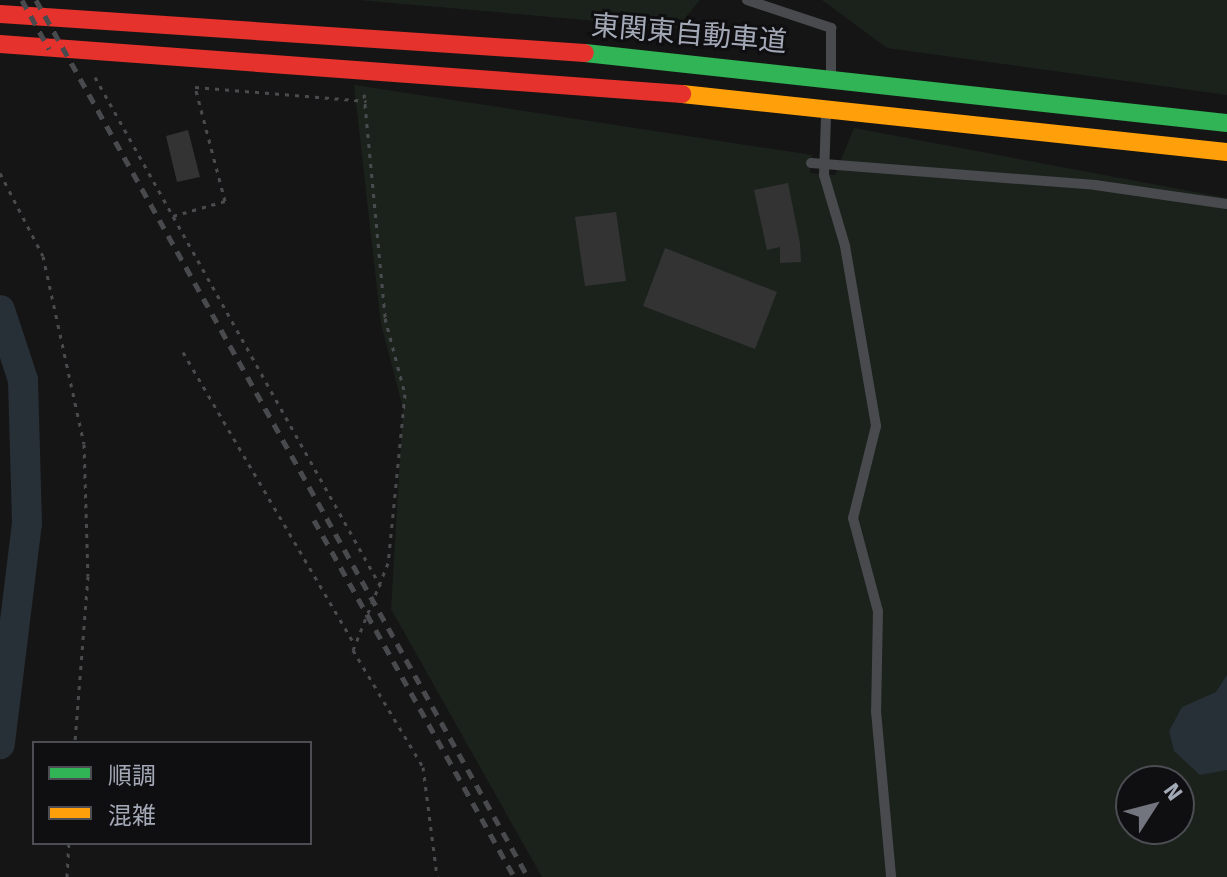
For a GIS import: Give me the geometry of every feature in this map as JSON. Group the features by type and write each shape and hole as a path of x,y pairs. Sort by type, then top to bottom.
{"highway":[{"name":"東関東自動車道","path":"0,14 367,37 811,74 1227,123"},
{"name":"東関東自動車道","path":"0,44 386,66 933,115 1227,152"}],"lane":[{"path":"747,0 831,28 834,39 822,159 876,426 853,518 878,611 876,711 891,877"},
{"path":"811,163 822,159 1095,185 1227,204"}],"path":[{"path":"90,67 381,587"},
{"path":"354,642 381,587 405,394 385,318 366,101 362,86"},
{"path":"173,216 225,201 195,87 366,101"},
{"path":"0,173 43,256 84,444 88,576 75,741"},
{"path":"183,352 354,642 423,767 437,877"},
{"path":"67,877 69,845"}],"shaded area":[{"path":"358,0 700,0 677,28"},
{"path":"822,0 1227,0 1227,95 887,48"},
{"path":"354,85 812,155 810,173 835,175 854,128 1227,198 1227,877 542,877 391,609 403,408 381,324"},
{"path":"1227,675 1227,770 1200,775 1195,770 1195,765 1189,765 1174,751 1169,731 1182,707 1216,692"}],"building":[{"path":"188,130 200,177 177,182 166,136"},
{"path":"788,183 801,262 780,263 780,247 767,250 754,190"},
{"path":"616,212 626,281 585,286 575,217"},
{"path":"665,248 777,292 755,349 643,306"}],"waterway":[{"path":"0,310 23,380 27,523 0,744"}],"railway":[{"path":"22,0 49,49"},
{"path":"36,0 528,877"},
{"path":"314,520 514,877"}],"traffic: fast":[{"path":"585,53 1227,123"}],"traffic: slow":[{"path":"682,94 1227,152"}],"traffic: jam":[{"path":"0,14 585,53"},
{"path":"0,44 682,94"}]}
